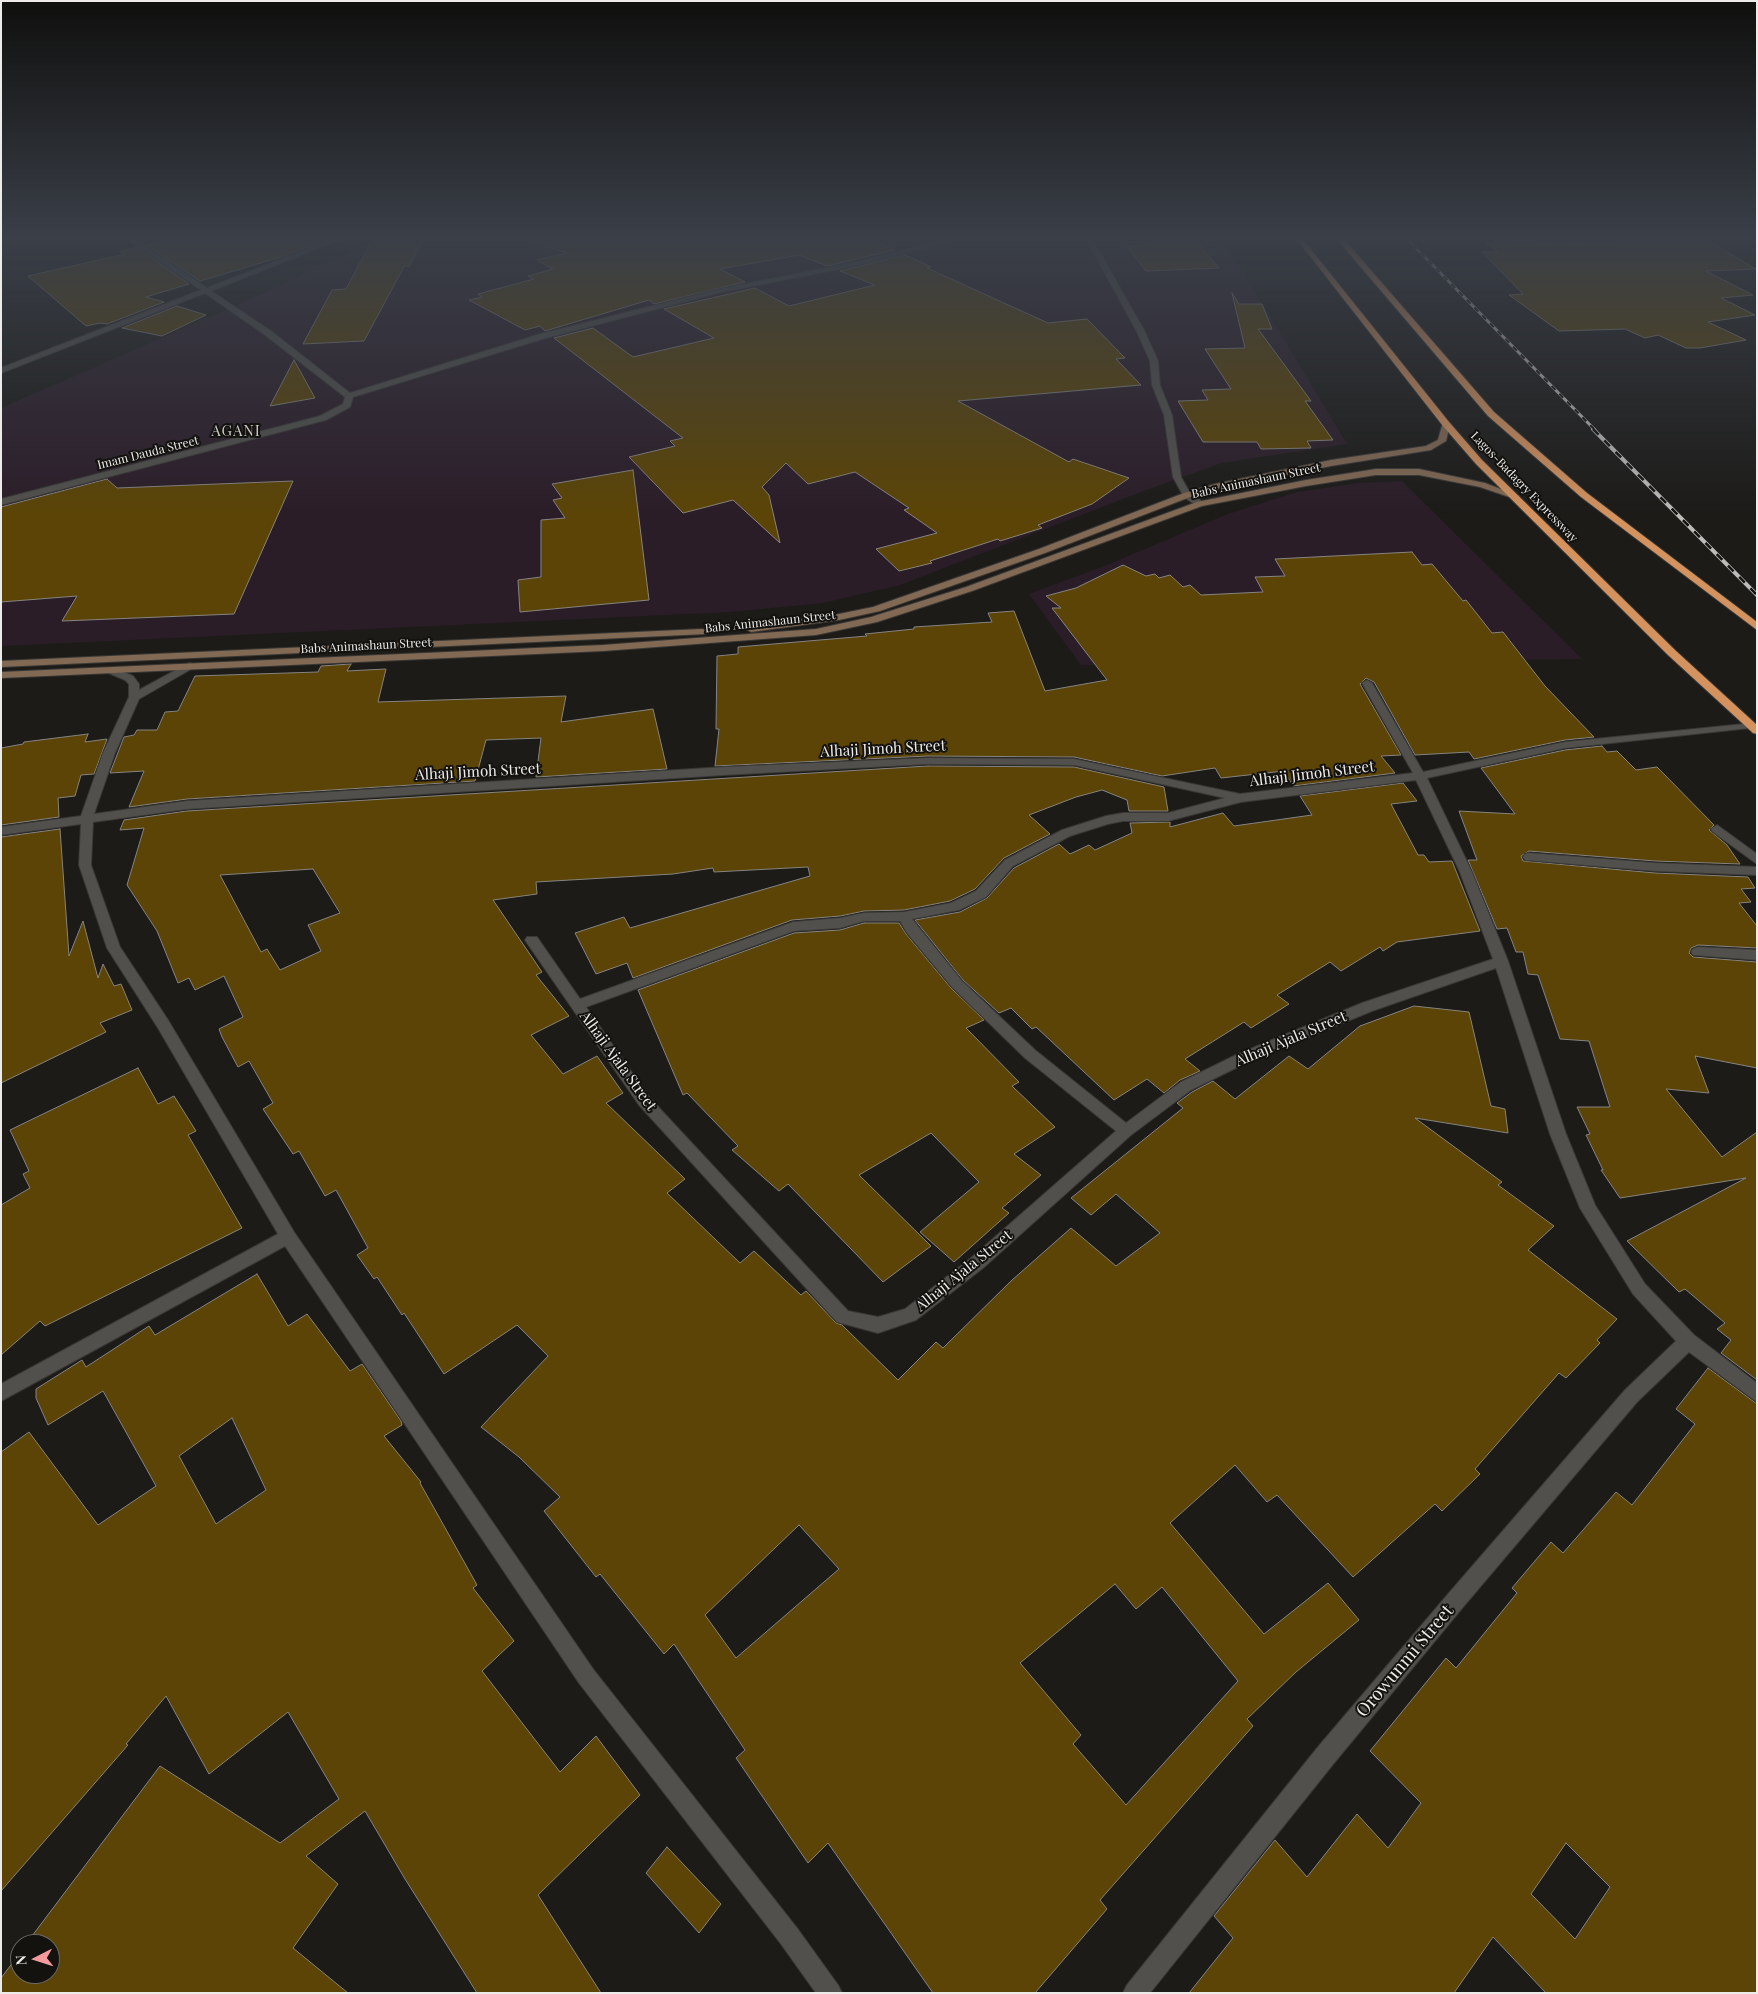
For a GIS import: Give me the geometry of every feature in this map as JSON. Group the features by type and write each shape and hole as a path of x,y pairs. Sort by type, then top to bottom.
{"highway":[{"name":"Lagos-Badagry Expressway","path":"1372,330 1446,424 1479,462 1672,653 1753,728"},
{"name":"Lagos-Badagry Expressway","path":"1418,330 1491,414 1584,495 1757,626"}],"main road":[{"name":"Babs Animashaun Street","path":"1,664 740,630 839,617 876,609 986,572 1187,495 1331,463 1428,448 1442,441 1446,424"},
{"name":"Babs Animashaun Street","path":"1,675 540,650 751,638 845,627 969,589 1200,504 1306,483 1393,471 1443,476 1482,485 1515,496"},
{"path":"540,650 544,639"}],"street":[{"path":"1,371 107,330"},
{"path":"264,330 349,396 564,330"},
{"path":"1140,330 1154,361 1156,385 1168,415 1177,477 1187,495 1200,504"},
{"name":"Imam Dauda Street","path":"1,502 323,418 347,406 349,396"},
{"path":"134,697 189,666"},
{"path":"110,670 129,678 134,684 134,697 109,753 87,817 85,865 114,948 162,1024 288,1237 347,1321 586,1676 789,1936 830,1993"},
{"path":"1367,683 1420,776 1465,870 1501,961 1558,1134 1588,1208 1639,1290 1688,1341 1757,1394"},
{"name":"Alhaji Jimoh Street","path":"1,831 87,817 187,804 928,760 1074,762 1240,798 1420,776 1565,745 1673,733 1753,728"},
{"path":"578,1006 793,927 840,923 864,917 904,916 954,907 981,894 1009,863 1066,833 1106,820 1123,817 1168,817 1240,798"},
{"path":"1717,829 1757,860"},
{"path":"1529,857 1655,868 1757,871"},
{"path":"904,916 912,930 957,984 1030,1054 1126,1131"},
{"name":"Alhaji Ajala Street","path":"532,940 644,1101 843,1317 878,1325 910,1315 978,1263 1126,1131 1186,1086 1243,1058 1367,1007 1501,961"},
{"path":"1698,952 1757,955"},
{"path":"1,1393 288,1237"},
{"name":"Orowunmi Street","path":"1136,1993 1326,1755 1456,1600 1632,1396 1688,1341"}],"shaded area":[{"path":"180,330 1278,330 1347,444 1222,463 1146,490 900,585 823,603 730,612 1,646 1,408"},
{"path":"1402,481 1582,659 1081,665 1029,594 1107,565 1228,514 1297,492 1359,483"}],"building":[{"path":"132,330 174,330 162,336"},
{"path":"310,330 370,330 364,341 303,344"},
{"path":"585,330 596,330 633,357 714,338 700,330 1098,330 1125,358 1116,359 1141,385 958,401 1069,462 1073,459 1129,478 1092,504 1038,525 1042,528 1000,541 998,539 930,561 932,563 899,571 876,549 937,533 904,510 909,508 855,472 808,484 786,463 762,487 769,495 780,543 733,500 683,513 629,457 675,446 670,441 683,438 554,338"},
{"path":"1241,330 1259,330 1311,401 1305,401 1333,440 1307,441 1311,448 1261,449 1257,442 1203,442 1178,401 1208,400 1202,390 1231,389 1205,349 1245,348"},
{"path":"1627,330 1725,330 1746,340 1700,348 1686,348 1658,335 1645,338"},
{"path":"294,360 315,398 270,406"},
{"path":"633,470 649,600 520,612 518,580 541,577 541,520 565,518 553,500 562,498 552,484"},
{"path":"107,479 117,488 293,481 234,614 62,621 77,596 1,602 1,507"},
{"path":"1412,552 1422,565 1432,564 1463,601 1466,600 1492,633 1503,632 1545,686 1594,737 1565,740 1474,759 1469,752 1415,755 1374,682 1366,678 1360,684 1401,755 1381,756 1395,773 1293,786 1284,771 1221,778 1215,768 1162,776 1074,757 928,756 715,766 719,729 716,729 717,656 738,654 738,647 867,636 865,634 914,629 914,627 992,622 988,613 1014,611 1045,691 1107,680 1052,608 1061,608 1046,596 1076,588 1123,565 1146,576 1155,574 1159,578 1170,575 1183,587 1190,585 1201,595 1263,592 1255,577 1285,576 1275,559"},
{"path":"351,664 347,671 386,669 378,702 566,696 561,722 653,709 667,769 536,777 541,738 486,740 475,781 187,799 129,807 144,771 110,773 124,737 134,735 137,730 157,730 165,712 178,711 195,676 318,672 321,666"},
{"path":"88,734 85,742 107,739 94,774 81,775 75,796 58,798 59,817 1,825 1,748 23,744 24,742"},
{"path":"1602,746 1607,752 1617,751 1636,770 1657,767 1714,825 1709,830 1727,845 1740,864 1655,861 1529,851 1521,856 1523,861 1655,873 1748,877 1755,888 1741,889 1751,902 1739,903 1757,926 1757,948 1698,945 1691,948 1689,953 1693,957 1757,962 1757,1068 1695,1056 1709,1093 1666,1089 1722,1157 1757,1132 1757,1380 1721,1353 1731,1340 1717,1329 1725,1323 1685,1289 1679,1292 1627,1241 1746,1178 1620,1198 1601,1170 1603,1170 1586,1135 1590,1134 1577,1107 1610,1107 1589,1041 1560,1039 1538,975 1528,974 1523,952 1516,952 1507,928 1497,929 1468,860 1477,860 1459,811 1515,814 1481,768 1565,750"},
{"path":"928,766 1074,767 1164,787 1168,811 1129,811 1127,800 1102,790 1076,797 1029,815 1050,834 1004,858 975,889 950,901 904,910 864,911 840,916 792,920 633,978 627,963 596,974 575,933 624,917 630,928 810,876 808,867 714,872 713,868 673,874 536,882 537,894 493,900 542,972 536,975 569,1016 531,1035 563,1074 597,1056 623,1093 606,1103 685,1179 667,1193 740,1263 754,1251 801,1295 806,1291 836,1323 842,1325 898,1380 936,1342 943,1348 1011,1281 1071,1228 1116,1266 1160,1233 1116,1194 1091,1215 1071,1198 1183,1108 1177,1103 1192,1092 1213,1081 1235,1099 1289,1056 1308,1069 1360,1026 1414,1006 1469,1012 1491,1106 1505,1109 1508,1133 1415,1118 1502,1182 1498,1185 1554,1226 1528,1250 1617,1319 1597,1340 1600,1343 1566,1378 1559,1373 1475,1469 1480,1474 1442,1511 1435,1504 1353,1577 1277,1495 1267,1502 1235,1465 1170,1523 1264,1634 1328,1583 1359,1620 1296,1672 1247,1719 1253,1726 1100,1900 1107,1909 1035,1993 933,1993 828,1843 808,1863 736,1758 745,1750 674,1644 664,1654 600,1574 596,1577 544,1511 560,1497 519,1457 481,1427 548,1356 517,1325 444,1374 404,1313 402,1315 377,1277 374,1279 357,1255 368,1248 336,1190 325,1196 299,1151 293,1154 263,1109 273,1103 249,1061 238,1067 219,1029 243,1017 224,976 195,990 189,978 178,983 157,931 127,885 144,828 120,830 124,820 187,811","holes":["313,869 340,913 308,925 321,951 280,970 267,949 261,952 220,875","799,1525 839,1569 736,1658 705,1615","1115,1584 1136,1609 1162,1587 1238,1681 1126,1805 1073,1744 1081,1735 1020,1663"]},
{"path":"1403,783 1417,801 1391,804 1418,855 1424,855 1429,862 1452,861 1480,931 1397,942 1383,951 1380,947 1341,971 1330,962 1277,995 1289,1004 1251,1028 1244,1022 1185,1059 1200,1071 1180,1080 1164,1093 1147,1079 1114,1100 1036,1027 1032,1029 1011,1008 999,1013 963,980 915,920 960,912 987,898 1014,868 1059,844 1070,854 1089,845 1095,850 1132,833 1130,823 1170,822 1170,827 1223,813 1234,826 1312,815 1300,796"},
{"path":"60,829 69,956 83,921 98,978 103,964 114,986 121,984 132,1010 100,1023 106,1032 1,1083 1,837"},
{"path":"864,923 899,923 951,988 984,1020 966,1028 1019,1082 1012,1086 1055,1127 1014,1154 1041,1175 1002,1208 1009,1213 954,1262 920,1232 979,1182 931,1133 859,1175 931,1246 883,1282 788,1184 779,1191 732,1150 738,1146 687,1093 683,1095 638,990 794,933 840,930"},
{"path":"138,1068 158,1104 174,1096 196,1131 188,1135 242,1228 45,1326 40,1321 1,1355 1,1205 30,1188 23,1174 29,1171 10,1130"},
{"path":"257,1274 288,1326 307,1314 350,1371 362,1364 401,1421 402,1425 384,1436 421,1482 477,1585 473,1588 514,1641 482,1671 560,1772 596,1736 640,1795 538,1895 601,1993 477,1993 405,1879 365,1811 306,1856 338,1884 293,1948 348,1993 1,1993 1,1978 10,1966 10,1984 60,1984 60,1934 34,1934 160,1766 280,1843 339,1799 288,1712 209,1774 166,1696 126,1744 128,1745 1,1891 1,1452 29,1432 98,1525 156,1486 103,1391 48,1425 36,1398 36,1389 82,1360 86,1367 149,1326 155,1335","holes":["232,1418 266,1490 216,1524 179,1456"]},
{"path":"1708,1368 1757,1404 1757,1993 1546,1993 1493,1937 1454,1993 1189,1993 1233,1938 1214,1916 1275,1840 1307,1877 1357,1814 1388,1848 1421,1803 1370,1751 1446,1658 1456,1668 1517,1593 1512,1588 1551,1542 1563,1553 1616,1492 1632,1505 1695,1424 1676,1409","holes":["1566,1843 1610,1887 1575,1939 1531,1894"]},
{"path":"667,1847 721,1904 699,1933 646,1873"}],"railway":[{"path":"1497,330 1595,430"},
{"path":"1593,429 1757,595"}],"district":[{"name":"AGANI","path":"236,431"}]}
